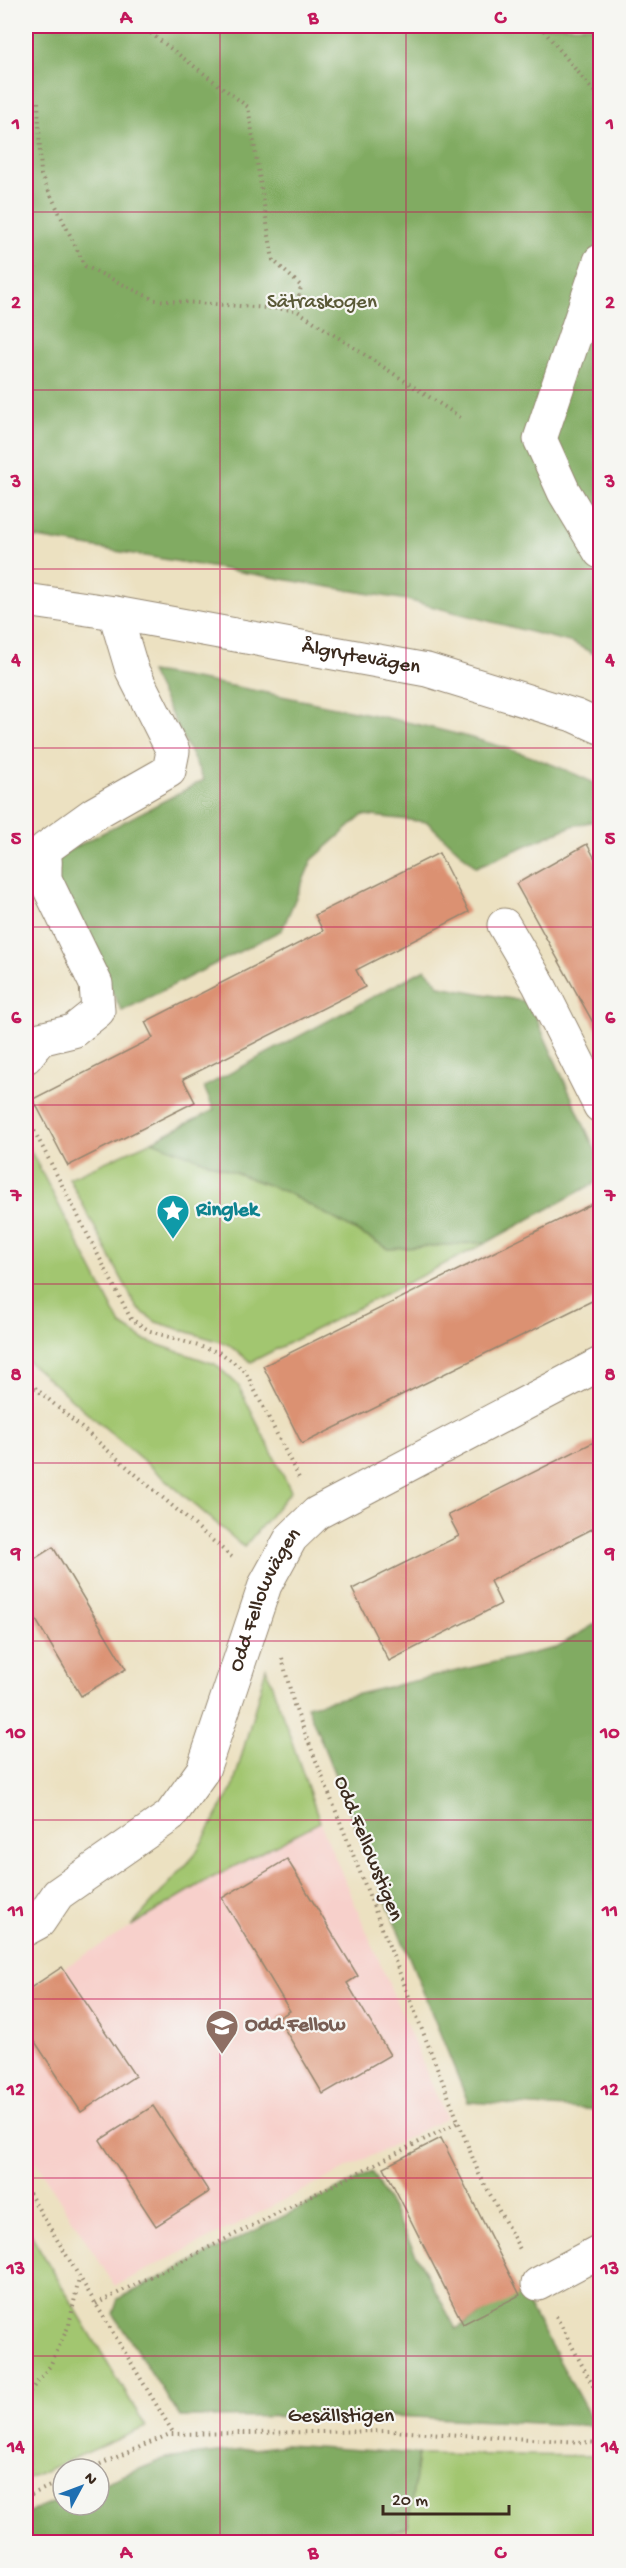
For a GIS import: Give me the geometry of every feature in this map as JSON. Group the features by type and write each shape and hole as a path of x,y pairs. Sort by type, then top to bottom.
{"street":[{"path":"600,261 540,439 564,492 600,552"},
{"name":"Ålgrytevägen","path":"26,600 115,613 427,669 576,716 600,727"},
{"path":"30,1039 73,1031 98,1011 96,984 45,879 35,865 45,849 95,813 169,771 173,752 132,670 115,613"},
{"path":"504,925 539,985 600,1106"},
{"name":"Odd Fellowvägen","path":"26,1929 39,1922 58,1894 170,1816 203,1770 265,1585 291,1538 317,1513 600,1364"},
{"path":"538,2284 600,2251"}],"path":[{"path":"141,26 248,107 273,260 301,286 296,310"},
{"path":"540,26 600,99"},
{"path":"38,102 41,175 85,266 155,300 296,310 460,417"},
{"path":"26,1115 131,1318 150,1331 221,1353 245,1371 317,1513"},
{"path":"26,1380 265,1585"},
{"name":"Odd Fellowstigen","path":"280,1650 294,1705 480,2174 600,2399"},
{"path":"96,2304 459,2122"},
{"path":"26,2188 174,2434"},
{"path":"26,2396 50,2366 69,2325 79,2278"},
{"name":"Gesällstigen","path":"111,2460 174,2434 391,2431 600,2443"},
{"path":"26,2497 51,2486"}],"shaded area":[{"name":"Odd Fellow","path":"320,1822 446,2118 115,2286 26,2147 26,1991 204,1882"}],"green space":[{"name":"Sätraskogen","path":"26,26 600,26 600,657 573,643 407,600 26,536"},
{"path":"150,672 218,683 399,720 468,737 536,758 600,786 600,820 572,826 476,867 427,822 363,815 312,860 282,930 122,1011 45,863 204,780"},
{"path":"425,969 440,986 529,1002 600,1161 600,1180 488,1242 389,1249 286,1192 152,1141 214,1110 204,1087"},
{"path":"152,1141 286,1192 389,1249 488,1242 251,1362 227,1344 156,1322 137,1308 69,1178"},
{"path":"26,1142 121,1325 144,1340 215,1364 238,1385 291,1491 244,1547 26,1360"},
{"path":"600,1621 600,2110 468,2102 307,1706 555,1648"},
{"path":"266,1668 320,1822 204,1882 131,1926 194,1856 233,1787"},
{"path":"372,2172 456,2329 521,2291 595,2426 393,2416 180,2417 113,2314 118,2299"},
{"path":"26,2226 146,2427 77,2457 51,2457 51,2468 26,2479"},
{"path":"286,2445 418,2454 408,2527 366,2542 26,2542 26,2513 51,2504 51,2517 111,2517 111,2480 165,2459"},
{"path":"418,2454 600,2456 600,2542 366,2542 408,2527"}],"building":[{"path":"587,844 600,868 600,1035 516,884"},
{"path":"439,853 469,912 356,970 365,987 183,1079 195,1102 68,1166 33,1099 153,1038 145,1022 323,931 315,915"},
{"path":"600,1200 600,1297 302,1444 263,1366"},
{"path":"600,1439 600,1525 490,1581 501,1604 389,1661 352,1589 459,1536 448,1515"},
{"path":"53,1547 126,1669 81,1696 26,1603 26,1564"},
{"path":"287,1859 358,1976 347,1983 390,2055 323,2094 278,2018 290,2011 222,1898"},
{"path":"62,1967 135,2076 81,2112 26,2028 26,1991"},
{"path":"153,2106 209,2192 156,2226 100,2140"},
{"path":"441,2138 520,2295 463,2324 384,2167"}],"place":[{"name":"Ringlek","path":"173,1240"},
{"name":"Odd Fellow","path":"222,2055"}]}
